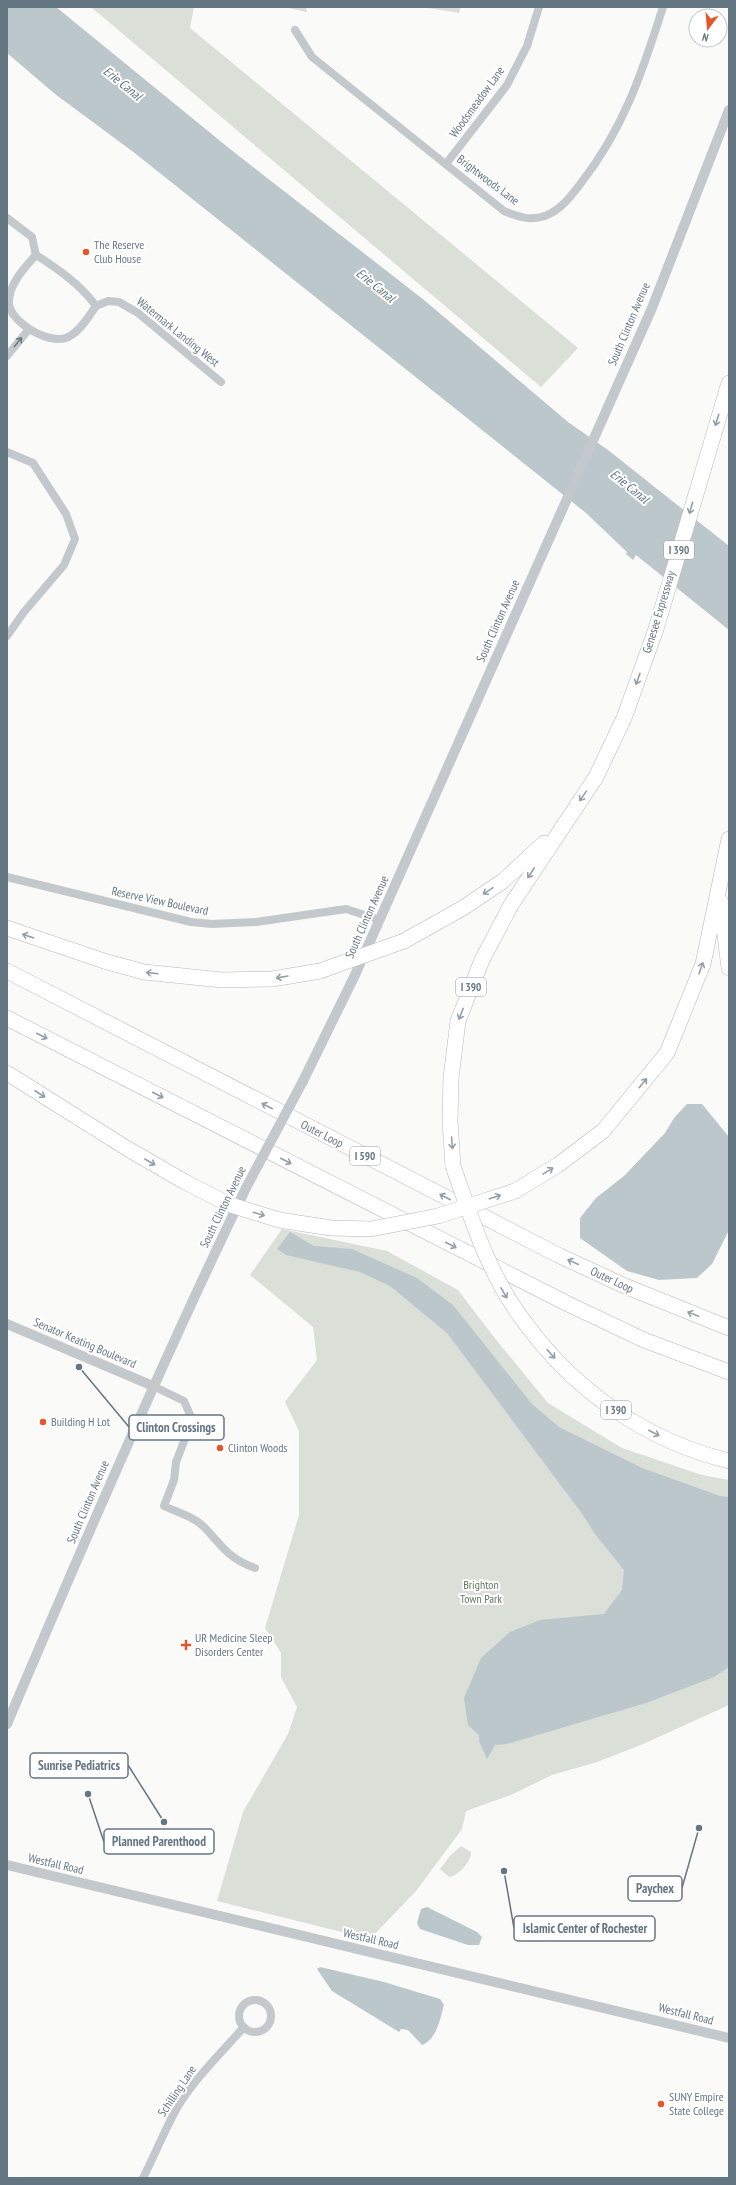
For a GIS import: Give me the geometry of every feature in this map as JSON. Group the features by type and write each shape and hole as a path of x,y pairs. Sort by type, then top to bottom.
{"highway":[{"name":"Genesee Expressway","path":"560,829 596,776 624,718 656,628 729,382"},
{"path":"7,928 104,961 144,972 222,980 272,979 320,970 404,941 463,908 502,881 560,829"},
{"name":"I 390","path":"560,829 511,905 482,960 458,1021 450,1078 450,1121 453,1166 477,1236 492,1270 510,1302 526,1324 560,1364 585,1388 642,1427 673,1442 729,1461"},
{"path":"7,1073 122,1146 185,1182 228,1204 279,1220 331,1228 371,1229 438,1216 515,1191 558,1165 603,1131 667,1053 703,964 729,839"},
{"path":"719,889 729,968"},
{"name":"Outer Loop","path":"7,971 560,1256 625,1286 729,1328"},
{"path":"7,1018 566,1303 649,1342 729,1372"}],"street":[{"name":"Woodsmeadow Lane","path":"446,164 484,117 514,74 526,46 539,7"},
{"name":"Brightwoods Lane","path":"295,30 312,57 504,211 522,218 537,218 554,212 571,196 590,172 624,117 642,73 663,7"},
{"name":"South Clinton Avenue","path":"7,1724 153,1386 246,1188 340,1008 380,920 554,525 652,308 729,110"},
{"path":"7,218 32,237 36,255 54,266 88,296 96,306 70,337 59,340 46,337 9,317 9,302 16,281 22,270 36,255"},
{"name":"Watermark Landing West","path":"96,306 108,301 119,302 138,313 221,382"},
{"path":"7,356 29,329"},
{"path":"7,452 33,464 66,514 75,539 64,565 24,612 7,636"},
{"name":"Reserve View Boulevard","path":"7,877 191,922 212,924 256,922 329,910 346,909 380,920"},
{"name":"Senator Keating Boulevard","path":"7,1324 153,1386"},
{"path":"153,1386 184,1401 191,1417 188,1434 176,1462 174,1480 164,1506 196,1521 233,1558 255,1568"},
{"name":"Westfall Road","path":"7,1865 729,2038"},
{"path":"255,1999 266,2004 271,2015 267,2027 256,2032 244,2027 239,2016 243,2004 255,1999"},
{"name":"Schilling Lane","path":"143,2178 160,2140 183,2099 206,2069 244,2027"}],"green space":[{"path":"91,7 194,7 190,28 578,348 541,387"},
{"path":"284,7 306,7 307,12"},
{"path":"422,7 461,7 459,13"},
{"name":"Brighton Town Park","path":"282,1229 387,1251 458,1290 497,1341 548,1403 622,1448 702,1475 729,1480 729,1705 641,1745 597,1762 552,1775 511,1795 466,1811 462,1829 416,1891 370,1939 217,1901 243,1812 288,1734 297,1707 281,1677 281,1653 265,1628 299,1515 299,1431 285,1402 317,1360 313,1327 250,1275"},
{"path":"461,1846 471,1852 469,1860 460,1871 449,1877 440,1869 450,1856"}],"water":[{"name":"Erie Canal","path":"7,7 56,7 230,149 424,300 568,422 608,450 729,546 729,630 636,555 633,560 626,554 627,552 586,513 136,154 55,94 7,53"},
{"path":"687,1104 702,1104 729,1137 729,1230 712,1264 697,1278 659,1280 627,1271 580,1238 580,1218 596,1198 624,1176 665,1133 674,1118"},
{"path":"290,1232 314,1246 352,1249 417,1278 453,1305 532,1404 559,1427 642,1468 720,1496 729,1497 729,1667 714,1677 646,1703 507,1744 495,1745 487,1759 479,1741 479,1735 468,1725 464,1698 481,1658 510,1632 540,1620 604,1614 622,1590 624,1570 595,1534 583,1515 447,1333 390,1286 360,1272 286,1255 277,1249"},
{"path":"427,1907 477,1932 482,1937 479,1945 468,1945 420,1929 417,1923 421,1909"},
{"path":"320,1967 384,1982 440,1999 444,2005 437,2028 431,2038 422,2045 408,2030 401,2029 399,2032 332,1991 317,1969"}],"place":[{"name":"The Reserve Club House","path":"86,252"},
{"name":"Clinton Crossings","path":"79,1367"},
{"name":"Building H Lot","path":"43,1422"},
{"name":"Clinton Woods","path":"220,1448"},
{"name":"UR Medicine Sleep Disorders Center","path":"186,1645"},
{"name":"Planned Parenthood","path":"88,1794"},
{"name":"Sunrise Pediatrics","path":"164,1822"},
{"name":"Paychex","path":"699,1828"},
{"name":"Islamic Center of Rochester","path":"504,1871"},
{"name":"SUNY Empire State College","path":"661,2104"}]}
